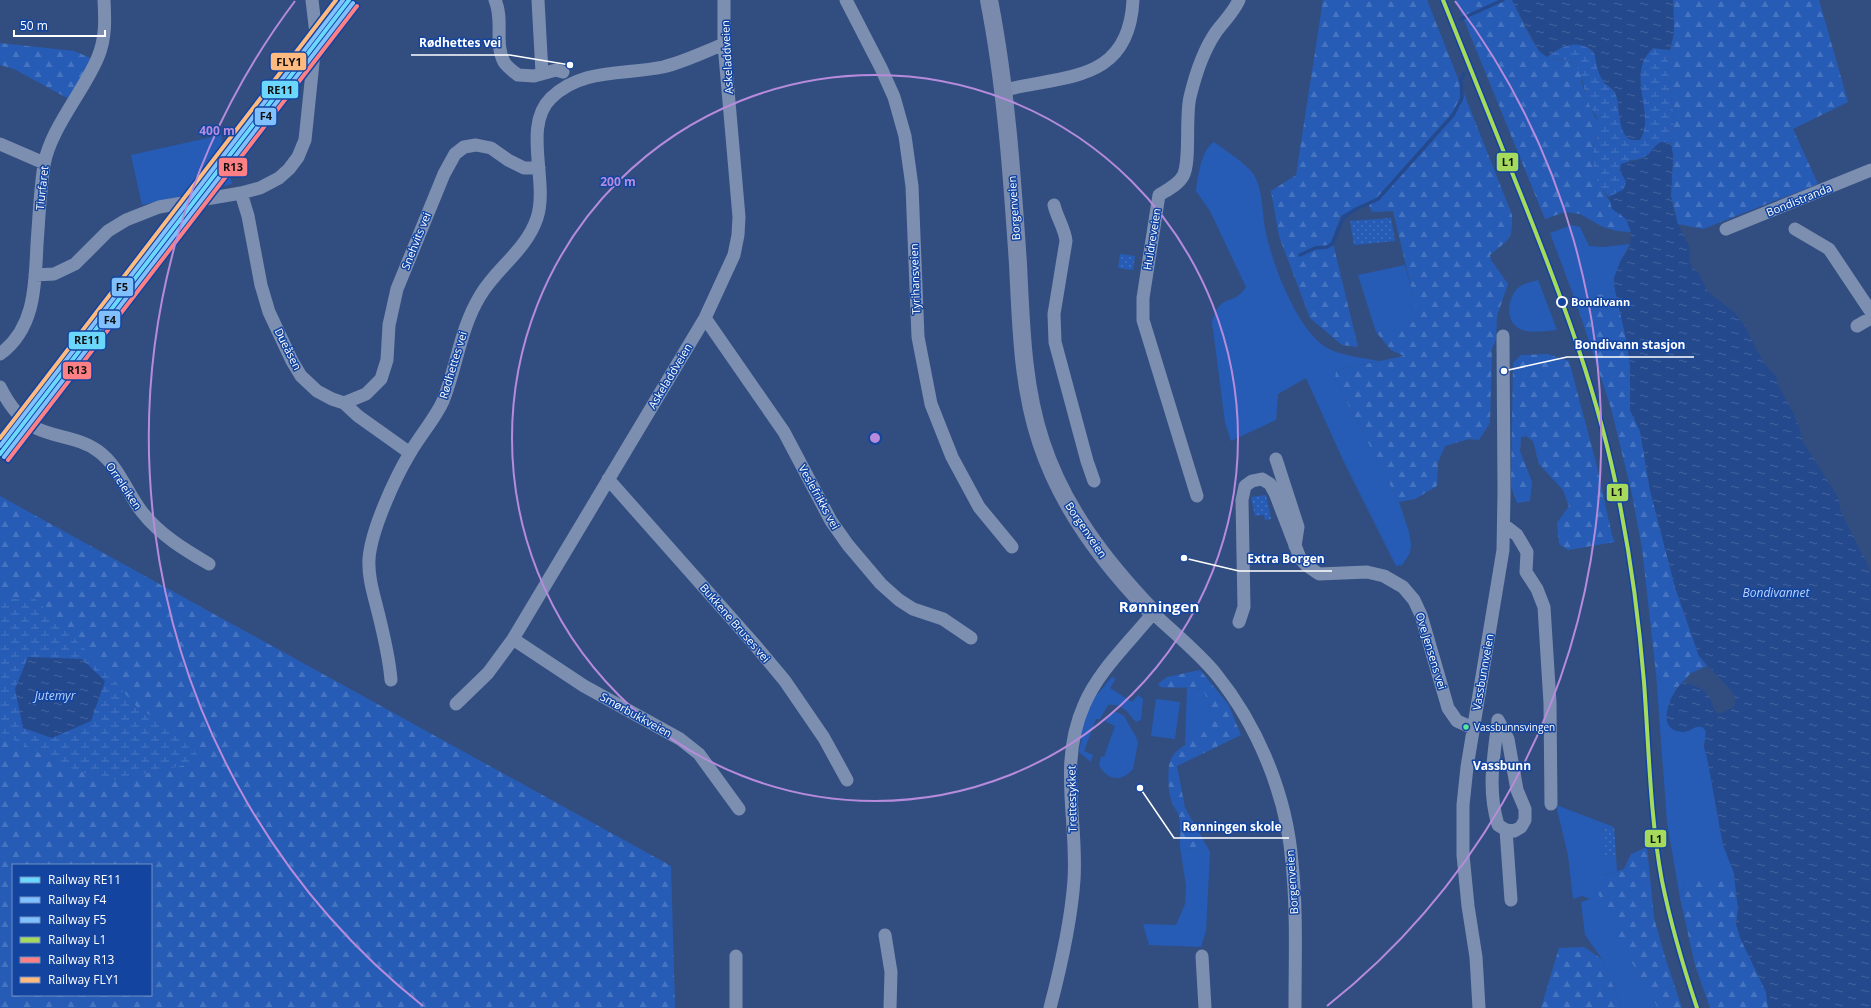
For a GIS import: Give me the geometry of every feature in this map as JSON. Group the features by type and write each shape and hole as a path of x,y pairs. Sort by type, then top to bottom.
{"street":[{"name":"Tiurfaret","path":"0,354 6,350 19,333 28,317 34,293 44,164 56,132 98,57 106,23 104,0"},
{"path":"35,275 54,274 75,264 108,231 126,220 142,213 159,207 241,193 260,188 279,178 298,157 305,140 316,34 312,0"},
{"path":"494,0 500,23 500,50 505,64 518,76 534,76 556,70 563,72"},
{"path":"538,0 542,73"},
{"name":"Askeladdveien","path":"456,704 488,674 513,639 705,318 734,255 738,235 738,197 724,44 724,0"},
{"name":"Tyrihansveien","path":"846,0 890,89 905,136 912,186 918,337 931,404 952,457 979,508 1012,547"},
{"name":"Borgenveien","path":"989,0 1004,90 1028,384 1041,442 1060,489 1075,516 1110,566 1153,613 1216,674 1238,704 1264,754 1283,808 1292,862 1295,916 1295,1008"},
{"path":"1004,90 1083,73 1103,65 1121,48 1130,26 1133,0"},
{"name":"Huldreveien","path":"1197,496 1143,320 1143,298 1159,195 1176,184 1184,176 1187,148 1187,112 1194,82 1209,44 1217,31 1232,13 1239,0"},
{"name":"Rødhettes vei","path":"391,680 389,657 371,582 369,558 376,531 391,488 410,453 443,401 466,326 480,295 526,242 538,216 541,187 538,129 542,114 549,100 569,83 591,76 664,66 724,44"},
{"path":"0,144 44,164"},
{"name":"Snehvits vei","path":"344,403 366,394 380,379 387,360 389,325 397,289 444,174 455,154 464,147 476,145 491,148 508,160 524,168 539,168"},
{"name":"Bondistranda","path":"1726,229 1871,170"},
{"name":"Dueåsen","path":"241,193 248,216 261,285 269,312 292,361 301,376 317,391 332,399 344,403 358,416 410,453"},
{"path":"1054,205 1057,218 1066,236 1055,307 1055,342 1094,481"},
{"path":"1795,229 1830,249 1871,312"},
{"name":"Veslefrikks vei","path":"705,318 784,432 831,521 848,545 881,584 899,600 913,609 943,619 971,638"},
{"path":"1857,326 1871,318"},
{"name":"Vassbunnveien","path":"1479,1008 1476,957 1468,906 1463,855 1463,805 1473,728 1495,606 1503,550 1503,336"},
{"name":"Orreleiken","path":"0,387 21,418 36,428 86,443 99,452 114,467 143,514 163,535 209,564"},
{"path":"1276,459 1298,528 1295,546"},
{"name":"Bukkene Bruses vei","path":"608,479 756,645 785,681 824,738 847,780"},
{"name":"Ove Jensens vei","path":"1239,622 1244,607 1242,500 1245,486 1252,481 1262,479 1270,484 1275,493 1300,558 1306,565 1319,574 1367,572 1384,576 1403,586 1414,600 1421,615 1448,708 1458,721 1473,728"},
{"path":"1504,525 1517,535 1527,552 1526,572 1537,589 1544,607 1550,703 1551,804"},
{"name":"Trettestykket","path":"1050,1008 1067,934 1074,879 1069,783 1071,752 1075,730 1083,706 1101,676 1153,613"},
{"name":"Smørbukkveien","path":"513,639 584,686 667,731 695,750 712,770 740,809"},
{"path":"1498,720 1508,739 1517,790 1525,809 1526,820 1521,827 1514,831 1506,830 1498,825 1494,813 1490,780 1498,720"},
{"path":"1506,830 1510,900"},
{"path":"885,935 891,972 890,1008"},
{"path":"736,956 736,1008"},
{"path":"1202,956 1205,1008"}],"green space":[{"path":"1323,0 1427,0 1512,215 1512,230 1508,239 1490,255 1491,260 1508,284 1497,316 1496,340 1492,348 1490,423 1479,440 1469,439 1445,446 1438,462 1437,486 1415,499 1399,502 1335,379 1336,370 1404,356 1391,350 1376,332 1419,320 1393,211 1372,212 1369,205 1361,205 1341,216 1332,239 1358,347 1342,345 1310,318 1279,236 1271,191 1296,175"},
{"path":"1456,0 1512,0 1527,31 1541,52 1550,58 1572,62 1577,66 1580,71 1583,87 1588,101 1594,115 1600,122 1601,127 1594,149 1594,172 1611,203 1621,215 1626,218 1631,232 1617,231 1603,227 1580,214 1565,212 1545,219"},
{"path":"1673,0 1819,0 1848,102 1793,129 1818,184 1703,229 1678,224 1671,196 1673,156 1671,143 1674,118 1667,65 1674,32"},
{"path":"0,43 74,51 93,59 69,99 14,69 0,65"},
{"path":"1574,44 1582,45 1588,48 1596,56 1604,83 1615,93 1619,115 1645,116 1640,79 1640,71 1644,57 1653,48 1670,50 1667,65 1674,118 1671,143 1663,143 1658,145 1644,157 1630,160 1620,171 1626,181 1624,189 1609,197 1602,189 1598,181 1593,164 1594,146 1601,128 1598,118 1588,103 1580,72 1576,65 1570,61 1547,57 1560,47"},
{"path":"221,135 232,184 142,205 131,155"},
{"path":"1214,142 1241,161 1254,175 1257,181 1261,194 1265,229 1273,259 1287,294 1306,327 1316,339 1333,351 1380,361 1336,370 1335,379 1399,502 1409,532 1411,544 1410,553 1402,565 1396,566 1343,460 1306,378 1278,394 1276,420 1231,441 1225,422 1212,322 1215,312 1219,306 1236,297 1246,287 1210,211 1196,191 1203,157"},
{"path":"1391,218 1395,241 1354,245 1350,221"},
{"path":"1572,225 1580,227 1589,246 1604,247 1630,244 1621,260 1614,278 1615,290 1588,298 1577,305 1550,233"},
{"path":"1120,254 1135,256 1133,270 1118,268"},
{"path":"1405,265 1420,320 1376,332 1358,275"},
{"path":"1538,280 1557,330 1538,332 1524,331 1515,326 1510,316 1510,304 1514,292 1522,285"},
{"path":"1615,290 1626,338 1630,365 1630,410 1640,431 1650,490 1675,587 1699,656 1707,666 1691,673 1677,688 1662,684 1656,673 1642,548 1632,494 1611,408 1577,305 1588,298"},
{"path":"1547,354 1569,361 1615,542 1568,550 1559,544 1557,523 1569,506 1563,490 1539,464 1533,441 1526,436 1521,437 1520,451 1532,482 1530,501 1517,503 1511,486 1513,363 1521,355"},
{"path":"1266,495 1271,519 1265,520 1264,515 1255,516 1251,497"},
{"path":"0,496 671,866 675,1008 0,1008"},
{"name":"Jutemyr","path":"0,599 35,599 84,648 137,707 189,739 200,762 110,781 64,766 1,733"},
{"path":"1200,670 1228,704 1241,735 1177,766 1185,808 1210,852 1193,851 1180,847 1179,816 1169,792 1168,778 1169,766 1173,756 1180,748 1205,731 1209,721 1209,708 1203,689 1160,687 1158,684 1167,677"},
{"path":"1656,673 1662,684 1677,688 1670,700 1688,731 1697,726 1702,726 1706,731 1704,747 1723,845 1734,873 1735,884 1719,879 1685,883 1680,898 1667,822"},
{"path":"1114,677 1115,680 1110,688 1132,702 1138,695 1143,699 1141,720 1136,722 1121,707 1117,705 1108,705 1100,719 1096,719 1084,751 1093,755 1091,762 1079,752 1082,737 1080,731 1091,702 1111,678"},
{"path":"1187,687 1204,689 1210,709 1210,719 1205,732 1185,746"},
{"path":"1156,699 1180,702 1175,739 1151,736"},
{"path":"1117,712 1124,716 1138,742 1133,769 1124,776 1114,778 1106,774 1099,765 1101,756 1104,757 1115,726 1105,721 1111,713"},
{"path":"1556,805 1614,827 1602,827 1606,857 1616,855 1617,871 1603,876 1631,961 1658,1008 1622,1008 1602,959 1585,935 1581,902 1590,899 1582,896 1573,899 1568,855"},
{"path":"1602,827 1614,827 1616,855 1605,857"},
{"path":"1180,847 1193,851 1210,852 1206,931 1201,947 1149,945 1143,924 1176,925 1185,904 1186,886"},
{"path":"1647,847 1654,918 1682,1008 1658,1008 1631,961 1595,887 1603,876 1624,869 1631,854"},
{"path":"1694,878 1719,879 1735,884 1738,909 1736,924 1766,992 1768,1008 1710,1008 1695,965 1680,898 1685,883"},
{"path":"1584,947 1602,959 1622,1008 1541,1008 1559,948"}],"water":[{"path":"1512,0 1673,0 1674,32 1670,50 1653,48 1645,59 1641,70 1645,118 1644,130 1640,140 1629,139 1624,133 1616,94 1613,89 1601,78 1594,51 1587,47 1575,44 1559,49 1547,57 1539,51"},
{"name":"Bondivannet","path":"1661,142 1671,143 1673,156 1671,196 1673,209 1678,224 1690,248 1690,262 1692,267 1698,272 1708,292 1735,313 1745,326 1763,362 1776,376 1778,385 1793,412 1800,429 1802,440 1838,497 1841,512 1871,571 1871,1008 1768,1008 1766,992 1740,938 1736,924 1738,909 1734,873 1723,845 1704,747 1706,731 1702,727 1699,727 1682,732 1673,730 1668,725 1667,711 1669,703 1677,688 1682,683 1694,685 1702,689 1710,698 1717,713 1722,713 1734,707 1735,699 1733,693 1699,656 1675,587 1650,490 1640,431 1630,410 1630,365 1614,278 1621,260 1630,248 1631,232 1626,219 1612,209 1609,197 1624,189 1626,181 1620,171 1621,164 1642,159"},
{"name":"Jutemyr","path":"28,657 82,659 105,681 91,721 52,738 23,728 15,689"}],"waterway":[{"path":"1461,19 1503,0"},
{"path":"1300,255 1315,248 1327,247 1332,244 1344,217 1356,209 1378,199 1453,115 1462,98 1461,80 1464,73"}],"rail line":[{"name":"FLY1","path":"0,438 336,0"},
{"name":"F5","path":"0,446 343,0"},
{"name":"RE11","path":"0,454 349,0"},
{"name":"L1","path":"1443,0 1538,237 1565,311 1590,385 1611,461 1631,568 1640,636 1652,807 1658,857 1673,929 1697,1008"},
{"name":"F4","path":"4,457 353,3"},
{"name":"R13","path":"8,460 357,6"}],"place":[{"name":"Rødhettes vei","path":"570,65"},
{"name":"Bondivann","path":"1562,302"},
{"name":"Bondivann stasjon","path":"1504,371"},
{"name":"Extra Borgen","path":"1184,558"},
{"name":"Vassbunnsvingen","path":"1466,727"},
{"name":"Rønningen skole","path":"1140,788"}],"district":[{"name":"Rønningen","path":"1159,607"},
{"name":"Vassbunn","path":"1502,766"}]}
